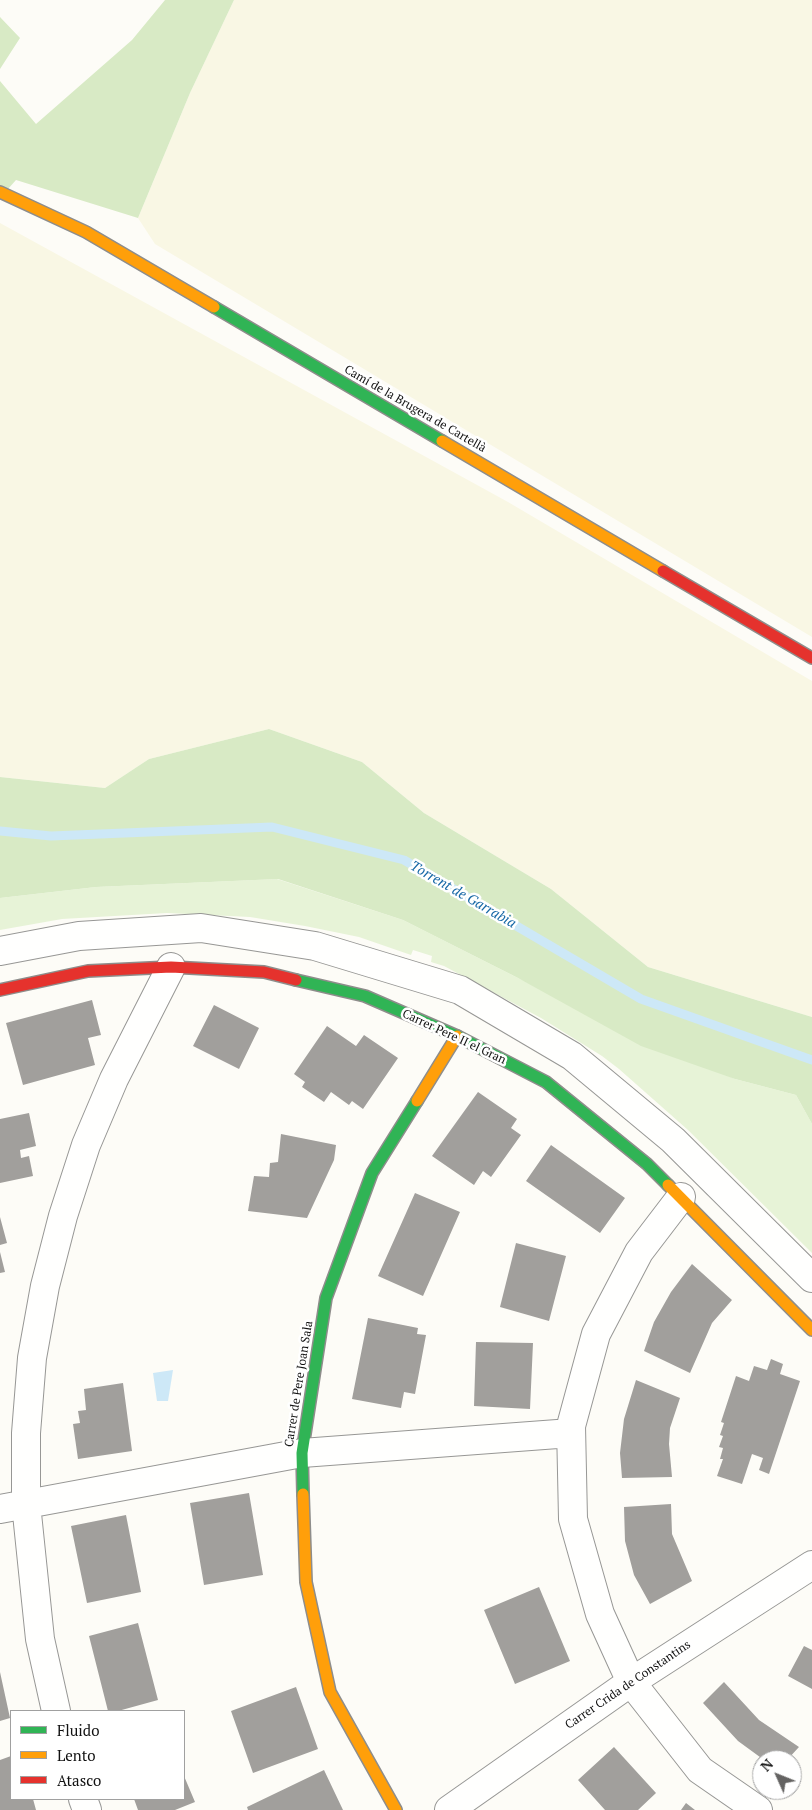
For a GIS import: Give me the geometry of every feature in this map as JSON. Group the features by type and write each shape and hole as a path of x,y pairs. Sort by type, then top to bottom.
{"street":[{"name":"Camí de la Brugera de Cartellà","path":"0,192 86,232 812,658"},
{"path":"0,950 79,936 201,928 315,946 460,990 572,1056 673,1140 812,1278"},
{"path":"56,1710 13,1506 26,1433 32,1358 44,1286 63,1216 86,1145 114,1079 171,967"},
{"name":"Carrer Pere II el Gran","path":"0,990 88,971 171,967 264,972 365,996 458,1036 546,1082 647,1164 812,1330"},
{"name":"Carrer de Pere Joan Sala","path":"396,1810 330,1692 306,1582 302,1453 326,1298 372,1173 458,1036"},
{"path":"681,1197 639,1252 596,1334 571,1426 573,1519 600,1614 631,1682 700,1770 758,1810"},
{"path":"13,1506 302,1453 571,1433"},
{"name":"Carrer Crida de Constantins","path":"449,1810 631,1682 812,1565"}],"shaded area":[{"path":"234,0 812,0 812,637 155,244 138,218 190,93"},
{"path":"0,223 508,502 812,681 812,1017 648,967 551,889 424,813 362,762 269,729 149,759 105,788 0,777"}],"green space":[{"path":"165,0 234,0 190,93 138,218 16,180 0,198 0,81 36,124 132,40"},
{"path":"0,17 20,38 0,69"},
{"path":"269,729 362,762 424,813 551,889 648,967 812,1017 812,1124 796,1095 735,1079 641,1046 518,978 403,920 278,879 96,887 0,898 0,777 105,788 149,759"},
{"path":"277,879 403,920 518,978 735,1079 796,1095 812,1124 812,1253 688,1130 619,1069 602,1056 541,1018 444,966 431,962 432,956 413,950 411,955 359,937 250,917 167,913 62,919 0,930 0,898 96,887"}],"water":[{"path":"173,1370 168,1401 157,1401 153,1373"}],"building":[{"path":"92,1000 101,1035 88,1038 95,1065 23,1085 6,1023"},
{"path":"214,1005 259,1028 239,1069 193,1046"},
{"path":"327,1026 356,1046 364,1035 398,1058 363,1109 352,1101 349,1105 331,1092 324,1102 302,1087 305,1082 294,1074"},
{"path":"478,1092 517,1119 511,1128 521,1135 491,1177 483,1171 474,1185 432,1156"},
{"path":"29,1113 36,1146 20,1150 21,1158 29,1156 33,1176 0,1183 0,1119"},
{"path":"281,1134 336,1145 334,1160 307,1218 248,1211 254,1176 269,1177 270,1163 278,1162"},
{"path":"551,1145 625,1198 600,1233 526,1181"},
{"path":"415,1193 460,1212 423,1296 378,1276"},
{"path":"0,1217 7,1243 0,1245"},
{"path":"516,1243 566,1256 549,1321 500,1307"},
{"path":"0,1252 5,1272 0,1273"},
{"path":"692,1264 732,1300 712,1323 690,1373 644,1351 654,1322 671,1292"},
{"path":"368,1318 418,1328 417,1334 426,1335 415,1394 404,1392 401,1408 352,1399"},
{"path":"476,1342 533,1343 530,1409 474,1406"},
{"path":"771,1359 783,1364 780,1374 800,1381 769,1474 759,1470 763,1458 752,1454 742,1484 717,1476 723,1459 720,1459 723,1448 719,1447 723,1436 720,1435 724,1423 721,1422 736,1376 749,1381 754,1366 767,1370"},
{"path":"636,1380 680,1398 670,1428 669,1444 672,1477 622,1478 620,1453 624,1419"},
{"path":"123,1383 132,1451 78,1459 73,1424 80,1423 78,1411 86,1410 84,1389"},
{"path":"249,1493 263,1575 204,1585 190,1503"},
{"path":"671,1504 672,1534 692,1581 650,1604 634,1575 625,1541 624,1507"},
{"path":"126,1515 141,1592 87,1603 71,1526"},
{"path":"539,1587 570,1661 515,1684 484,1610"},
{"path":"138,1623 158,1700 122,1710 108,1710 89,1636"},
{"path":"804,1646 812,1650 812,1689 788,1676"},
{"path":"0,1672 10,1718 0,1721"},
{"path":"724,1682 759,1720 799,1747 796,1750 752,1751 738,1741 703,1703"},
{"path":"296,1687 318,1749 253,1773 231,1711"},
{"path":"614,1747 656,1793 638,1810 605,1810 578,1780"},
{"path":"10,1756 10,1800 33,1800 36,1810 0,1810 0,1760"},
{"path":"324,1770 343,1810 248,1810 247,1807"},
{"path":"185,1778 195,1802 175,1810 138,1810 134,1800 185,1800"},
{"path":"686,1803 695,1810 681,1810"}],"waterway":[{"name":"Torrent de Garrabia","path":"0,831 51,836 272,827 404,860 641,999 812,1060"}],"traffic: fast":[{"path":"214,307 442,441"},
{"path":"296,980 365,996 457,1036 546,1082 647,1164 668,1185"},
{"path":"303,1494 302,1453 326,1298 372,1173 417,1101"}],"traffic: slow":[{"path":"0,192 86,232 214,307"},
{"path":"442,441 663,571"},
{"path":"417,1101 457,1036"},
{"path":"668,1185 812,1330"},
{"path":"303,1494 306,1582 330,1692 396,1810"}],"traffic: jam":[{"path":"663,571 812,658"},
{"path":"0,990 88,971 171,967 264,972 296,980"}]}
